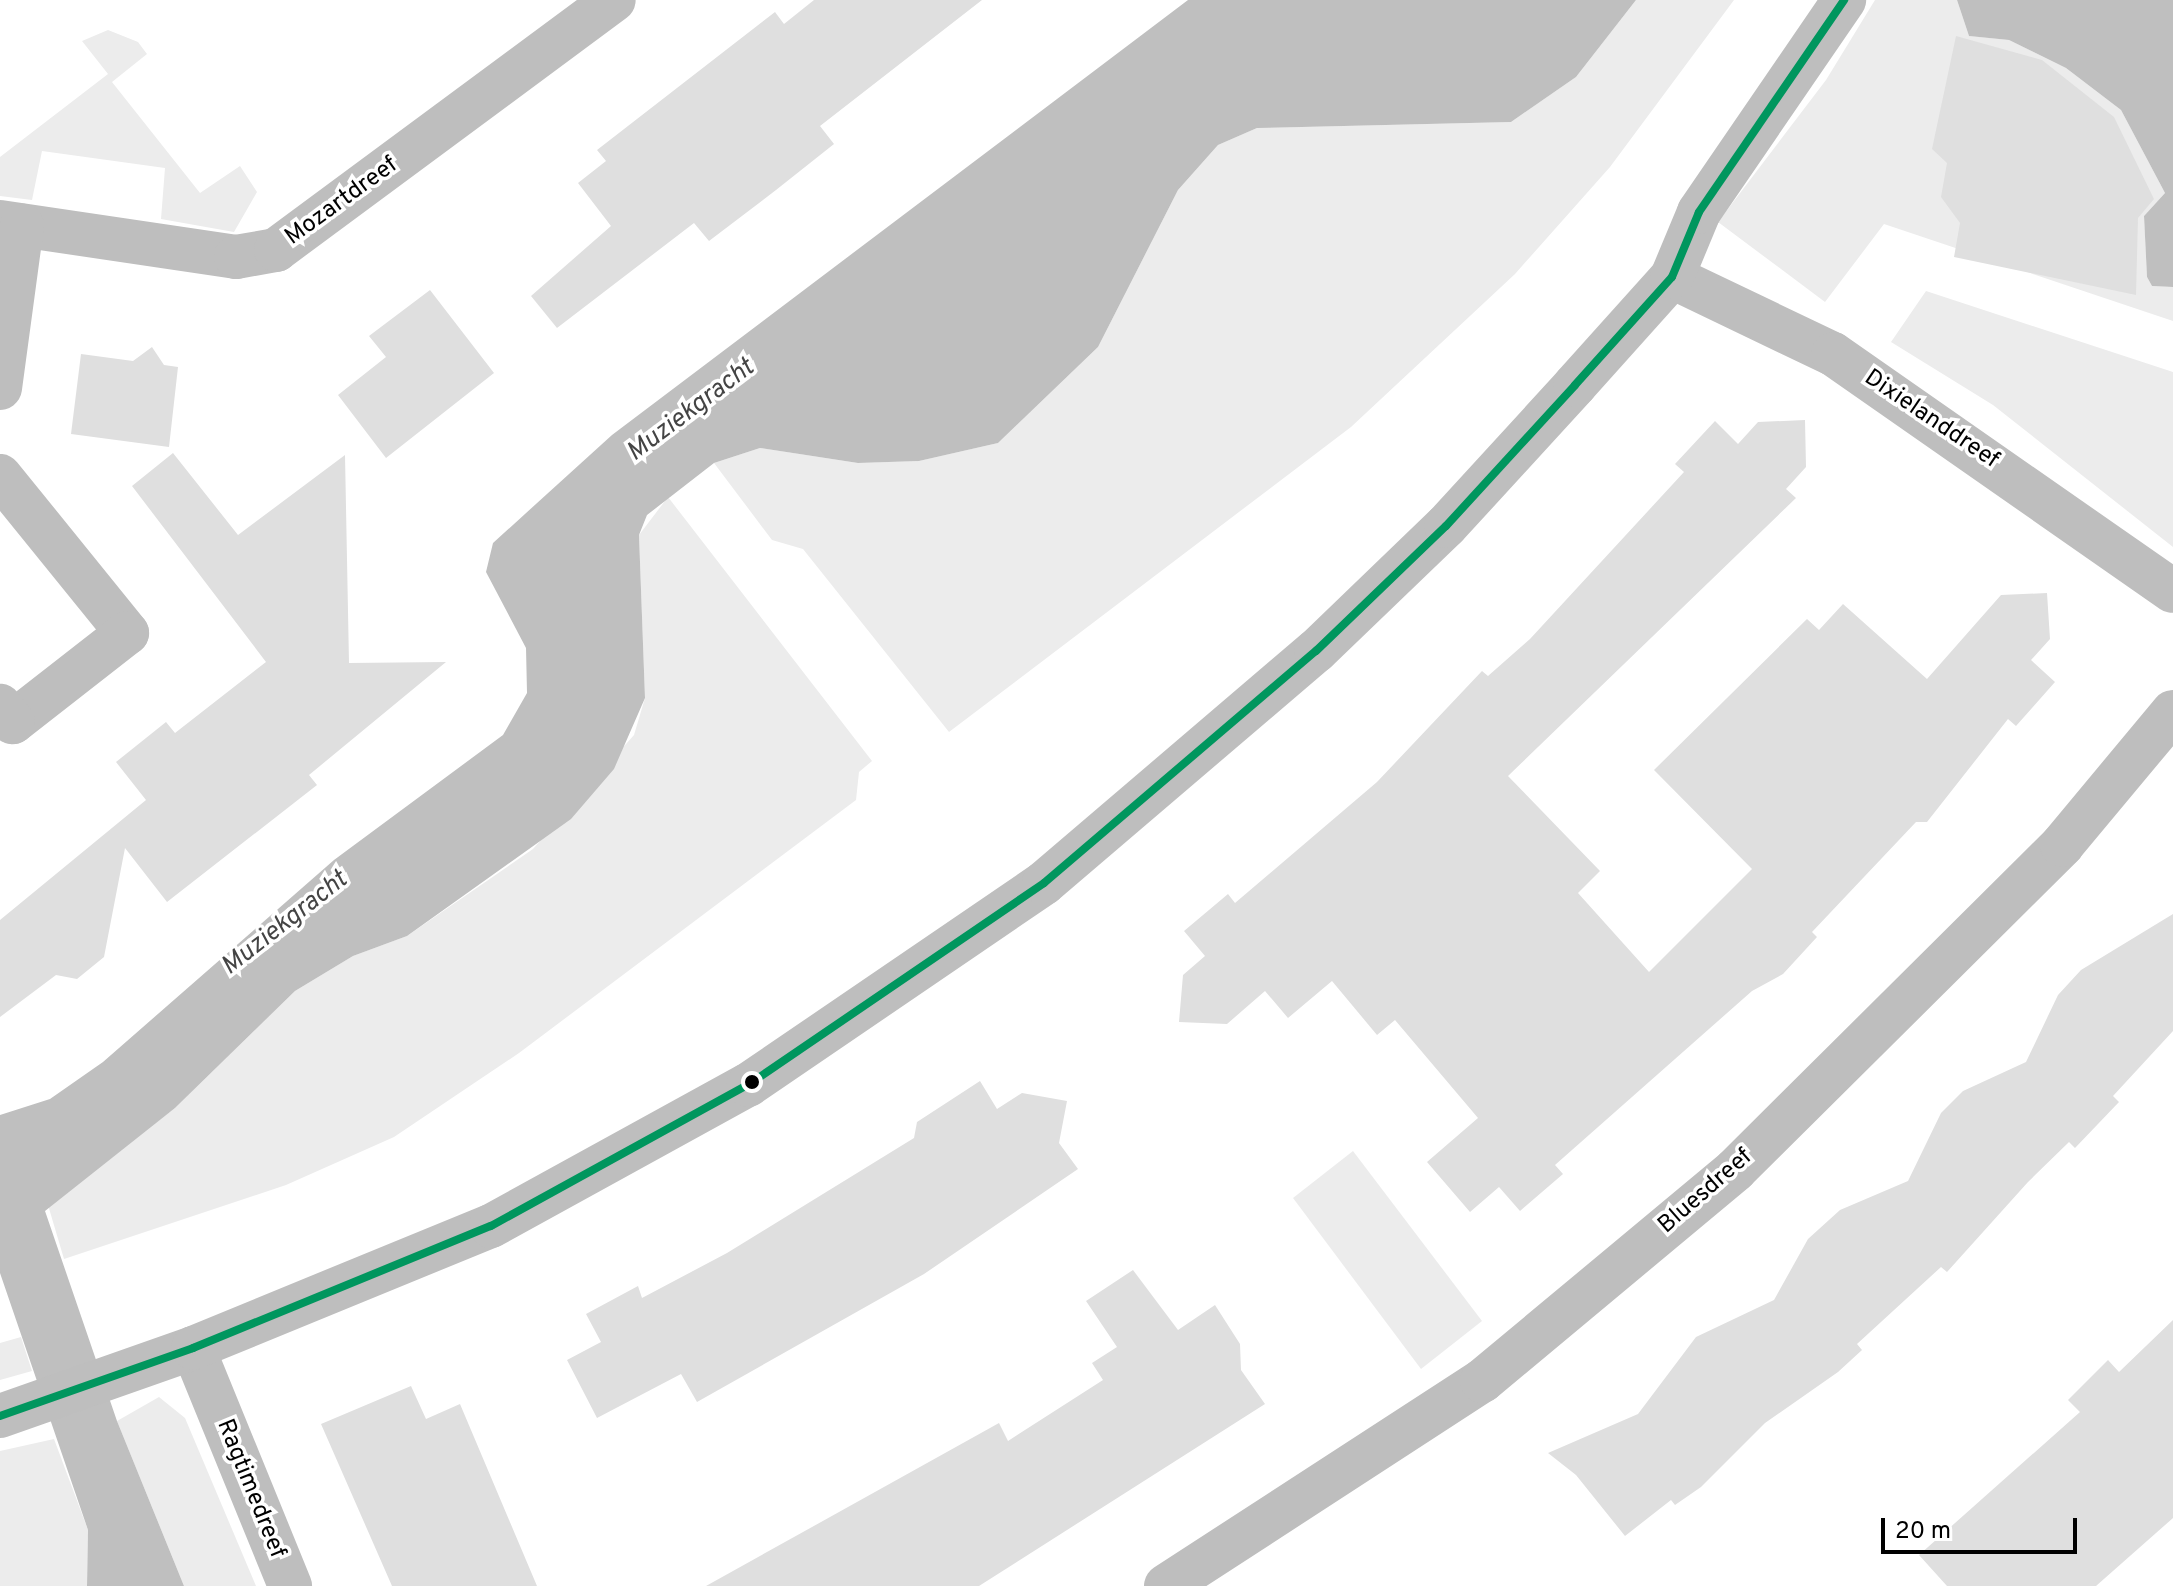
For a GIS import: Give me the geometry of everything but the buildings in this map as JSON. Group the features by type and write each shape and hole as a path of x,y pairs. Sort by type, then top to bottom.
{"street":[{"name":"Mozartdreef","path":"0,388 11,224 236,257 276,250 614,0"},
{"path":"10,1413 193,1348 491,1226 748,1085 1009,910 1316,651 1446,526 1672,277 1699,212 1844,0"},
{"name":"Dixielanddreef","path":"1672,277 1833,354 2173,591"},
{"path":"0,476 127,633 13,722 0,706"},
{"name":"Bluesdreef","path":"1166,1586 1482,1381 1735,1170 2062,845 2173,712"},
{"name":"Ragtimedreef","path":"193,1348 290,1586"}],"shaded area":[{"path":"1636,0 1734,0 1610,167 1515,274 1351,427 949,732 803,549 772,540 714,463 760,448 858,463 919,461 998,443 1098,347 1178,190 1218,145 1257,128 1511,122 1576,77"},
{"path":"1875,0 1957,0 1969,36 2009,40 2066,68 2121,110 2165,193 2144,216 2147,277 2152,286 2173,287 2173,321 1884,224 1825,302 1718,222 1826,80"},
{"path":"108,30 138,42 147,54 112,82 200,193 240,166 257,192 234,232 161,219 165,168 42,151 32,200 0,196 0,157 108,74 82,41"},
{"path":"1926,291 2173,372 2173,547 1993,405 1891,342"},
{"path":"668,497 872,761 859,772 856,800 519,1053 394,1137 286,1185 64,1259 48,1205 175,1108 295,991 353,956 407,936 533,849 634,735 645,698 639,535"},
{"path":"1353,1151 1482,1321 1421,1369 1293,1198"},
{"path":"21,1337 32,1371 0,1380 0,1343"},
{"path":"159,1397 185,1418 256,1586 184,1586 117,1421"},
{"path":"54,1439 88,1530 87,1586 0,1586 0,1451"}],"water":[{"name":"Muziekgracht","path":"1188,0 1636,0 1576,77 1511,122 1257,128 1218,145 1178,190 1098,347 998,443 919,461 858,463 760,448 714,463 647,515 639,535 645,698 614,769 571,819 407,936 353,956 295,991 175,1108 45,1211 117,1421 184,1586 87,1586 88,1530 0,1273 0,1115 50,1099 103,1062 334,860 503,735 527,693 526,648 486,572 493,543 612,435"},
{"path":"1957,0 2173,0 2173,287 2152,286 2147,277 2144,216 2165,193 2121,110 2066,68 2009,40 1969,36"}],"transit line":[{"path":"0,1416 193,1348 491,1226 748,1085 1044,883 1316,651 1446,526 1575,385 1672,277 1699,212 1844,0"}]}
